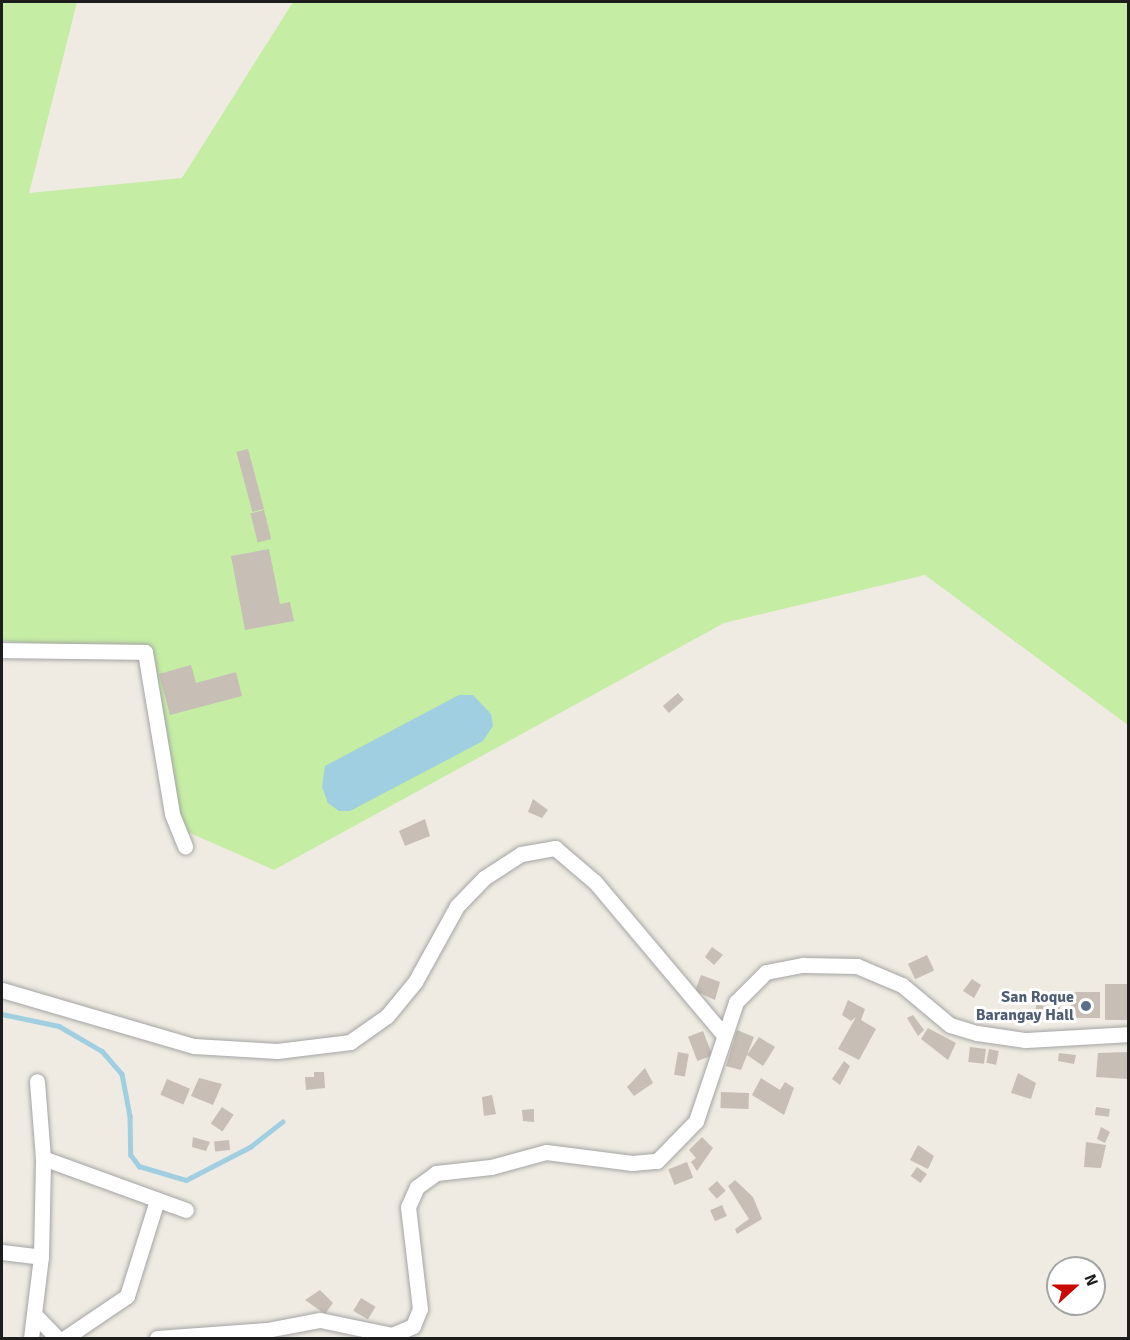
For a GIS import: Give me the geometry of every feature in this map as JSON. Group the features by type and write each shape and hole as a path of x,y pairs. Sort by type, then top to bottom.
{"street":[{"path":"2,650 146,652 172,814 185,846"},
{"path":"2,990 194,1046 277,1051 350,1042 387,1016 415,982 457,906 484,878 521,854 555,848 595,882 723,1034"},
{"path":"157,1338 256,1331 320,1320 392,1335 413,1326 420,1309 408,1207 417,1187 436,1173 491,1167 546,1152 632,1163 657,1161 696,1121 723,1034 736,1002 766,972 803,965 857,966 903,985 950,1024 977,1033 1025,1040 1128,1034"},
{"path":"32,1338 41,1257 43,1158 37,1082"},
{"path":"43,1158 186,1210"},
{"path":"64,1338 127,1296 157,1200"},
{"path":"2,1252 41,1257"},
{"path":"34,1314 57,1338"}],"green space":[{"path":"2,2 77,2 29,193 182,178 293,2 1128,2 1128,725 925,575 724,623 274,870 183,830 147,651 2,641"}],"water":[{"path":"459,695 473,695 491,714 493,726 483,741 350,811 339,811 328,803 322,787 325,766"}],"building":[{"path":"248,449 264,509 252,512 236,452"},
{"path":"264,510 271,539 258,542 250,513"},
{"path":"269,549 280,604 290,602 294,621 245,630 231,556"},
{"path":"191,665 196,683 236,672 242,696 170,715 159,674"},
{"path":"678,693 684,700 669,713 663,706"},
{"path":"533,799 548,810 542,818 528,812"},
{"path":"425,819 430,836 405,846 399,831"},
{"path":"712,947 723,955 714,965 705,957"},
{"path":"927,955 934,970 915,979 908,964"},
{"path":"701,975 720,982 715,1000 695,991"},
{"path":"972,979 981,985 974,998 963,991"},
{"path":"1105,984 1128,984 1128,1020 1105,1020"},
{"name":"San Roque Barangay Hall","path":"1071,992 1100,992 1100,1018 1071,1018"},
{"path":"848,1000 865,1009 861,1020 876,1029 859,1060 838,1049 856,1017 851,1021 842,1015"},
{"path":"1036,1005 1060,1007 1059,1021 1035,1019"},
{"path":"913,1015 924,1030 918,1036 907,1018"},
{"path":"928,1028 956,1043 948,1060 921,1039"},
{"path":"737,1030 754,1037 741,1070 726,1066"},
{"path":"703,1031 712,1055 697,1061 688,1037"},
{"path":"759,1037 775,1047 763,1066 747,1055"},
{"path":"970,1047 986,1049 984,1064 968,1062"},
{"path":"989,1049 999,1051 996,1065 986,1063"},
{"path":"678,1052 689,1054 685,1077 674,1075"},
{"path":"1128,1052 1128,1079 1096,1077 1098,1053"},
{"path":"1059,1053 1076,1055 1074,1064 1058,1061"},
{"path":"844,1061 850,1066 840,1085 832,1079"},
{"path":"645,1068 653,1083 634,1096 627,1087"},
{"path":"314,1072 324,1072 325,1088 306,1090 305,1077 314,1077"},
{"path":"1018,1073 1036,1083 1031,1099 1011,1093"},
{"path":"199,1078 222,1084 213,1105 191,1096"},
{"path":"761,1078 780,1090 785,1082 794,1088 784,1115 752,1095"},
{"path":"167,1079 190,1089 183,1104 160,1095"},
{"path":"721,1092 749,1093 748,1109 720,1108"},
{"path":"492,1095 496,1114 484,1116 482,1097"},
{"path":"222,1107 234,1115 222,1131 211,1124"},
{"path":"1096,1107 1110,1109 1109,1117 1095,1115"},
{"path":"534,1109 534,1122 523,1121 522,1110"},
{"path":"1101,1127 1110,1132 1105,1143 1097,1139"},
{"path":"193,1137 210,1142 206,1151 192,1147"},
{"path":"702,1137 713,1148 697,1171 691,1162 696,1158 689,1150"},
{"path":"229,1140 230,1150 215,1152 214,1142"},
{"path":"1086,1142 1106,1145 1101,1168 1084,1167"},
{"path":"918,1145 934,1156 928,1169 910,1160"},
{"path":"687,1162 693,1178 674,1185 668,1169"},
{"path":"917,1167 927,1174 921,1183 911,1176"},
{"path":"735,1180 753,1197 762,1219 737,1234 735,1229 749,1219 728,1186"},
{"path":"717,1181 726,1191 717,1199 708,1189"},
{"path":"722,1205 727,1216 715,1221 710,1210"},
{"path":"320,1290 333,1303 325,1314 305,1300"},
{"path":"361,1298 376,1307 368,1320 353,1311"}],"waterway":[{"path":"2,1014 59,1026 102,1051 122,1074 130,1116 131,1155 139,1166 186,1180 250,1147 282,1122"}],"place":[{"name":"San Roque Barangay Hall","path":"1086,1006"}]}
